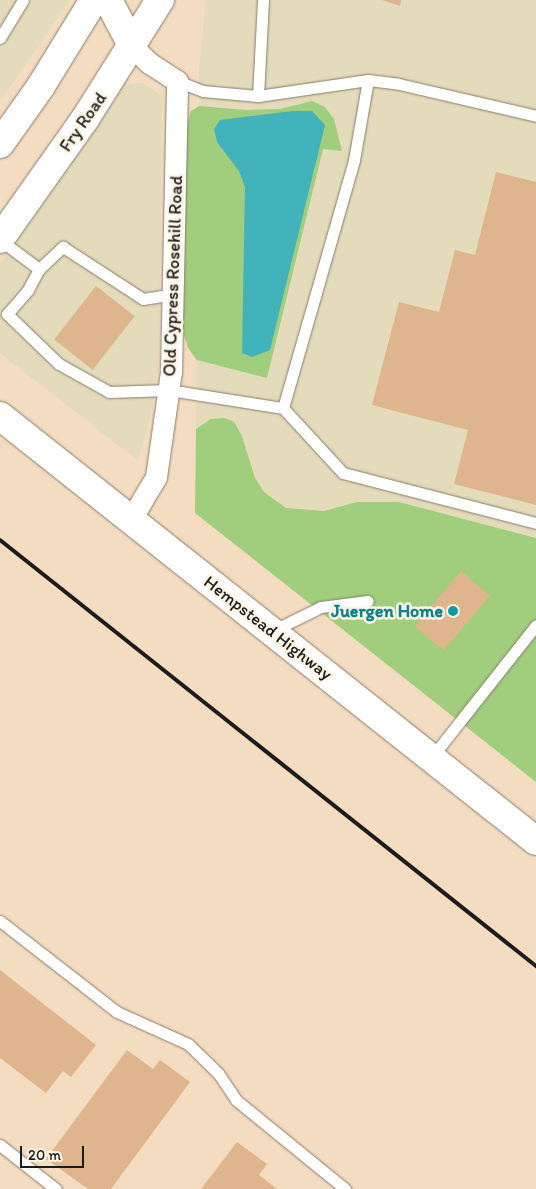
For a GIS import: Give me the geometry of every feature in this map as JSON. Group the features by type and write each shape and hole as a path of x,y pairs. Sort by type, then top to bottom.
{"street":[{"path":"0,144 41,86 94,0"},
{"path":"108,0 133,47 149,63 178,81"},
{"name":"Fry Road","path":"0,240 133,47 160,0"},
{"name":"Old Cypress Rosehill Road","path":"132,519 156,477 168,390 173,294 178,81"},
{"name":"Hempstead Highway","path":"0,416 536,841"}],"lane":[{"path":"0,38 23,0"},
{"path":"258,96 263,0"},
{"path":"283,408 354,160 368,80"},
{"path":"178,81 204,91 258,96 368,80 399,84 536,116"},
{"path":"0,240 39,269"},
{"path":"173,294 143,299 63,246 39,269 28,290 7,314 53,358 109,392 168,390 283,408 343,473 536,523"},
{"path":"272,631 321,607 368,601"},
{"path":"431,758 536,625"},
{"path":"0,921 117,1012 188,1044 218,1073 236,1100 345,1189"},
{"path":"0,1145 56,1189"}],"shaded area":[{"path":"0,0 70,0 0,101"},
{"path":"206,0 536,0 536,538 399,502 357,502 324,511 286,508 264,492 255,478 242,436 196,429 199,68"},
{"path":"143,83 162,96 159,366 148,427 137,460 0,353 0,264 125,85"}],"green space":[{"path":"312,101 325,107 334,119 342,151 323,149 267,378 197,360 188,348 182,329 183,138 191,111 199,106 245,110 280,109"},
{"path":"225,418 234,422 242,436 255,478 264,492 286,508 324,511 357,502 399,502 536,538 536,782 195,513 196,429 211,419"}],"water":[{"path":"292,111 312,111 325,125 270,350 252,357 242,353 245,187 239,171 217,142 214,129 220,120"}],"building":[{"path":"382,0 401,0 400,6"},
{"path":"496,172 536,182 536,505 454,484 468,430 372,405 399,302 439,312 455,250 475,255"},
{"path":"96,286 135,316 93,370 54,340"},
{"name":"Juergen Home","path":"461,571 490,595 444,651 415,626"},
{"path":"0,970 96,1045 71,1077 63,1071 46,1093 0,1058"},
{"path":"127,1050 153,1069 160,1060 190,1082 111,1189 88,1189 46,1159"},
{"path":"237,1142 267,1164 259,1175 277,1189 201,1189"}],"railway":[{"path":"0,540 536,966"}],"place":[{"name":"Juergen Home","path":"453,611"}]}
